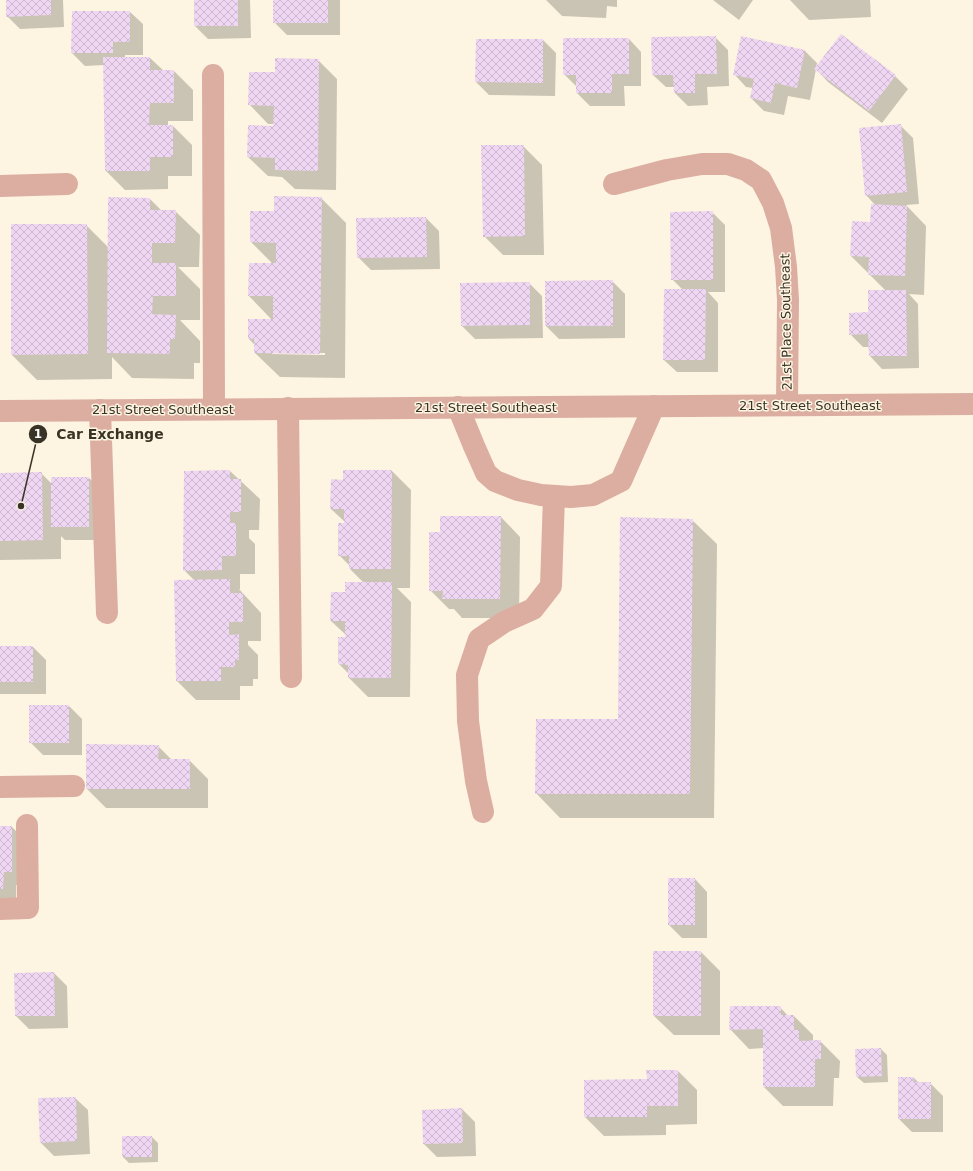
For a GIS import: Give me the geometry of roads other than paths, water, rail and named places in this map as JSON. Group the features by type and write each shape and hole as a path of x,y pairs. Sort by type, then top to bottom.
{"street":[{"path":"212,74 214,409"},
{"name":"21st Place Southeast","path":"614,184 667,170 702,164 728,164 746,170 761,180 773,203 781,228 786,267 788,300 787,405"},
{"path":"0,186 67,184"},
{"name":"21st Street Southeast","path":"0,411 973,404"},
{"path":"458,407 486,473 495,480 518,490 570,497 594,495 621,481 654,406"},
{"path":"288,408 291,677"},
{"path":"100,410 107,613"},
{"path":"483,812 476,781 468,721 467,675 479,639 504,622 533,609 551,586 554,496"},
{"path":"0,787 74,786"},
{"path":"0,909 28,908 27,825"}],"place":[{"name":"Car Exchange","path":"21,506"}]}
